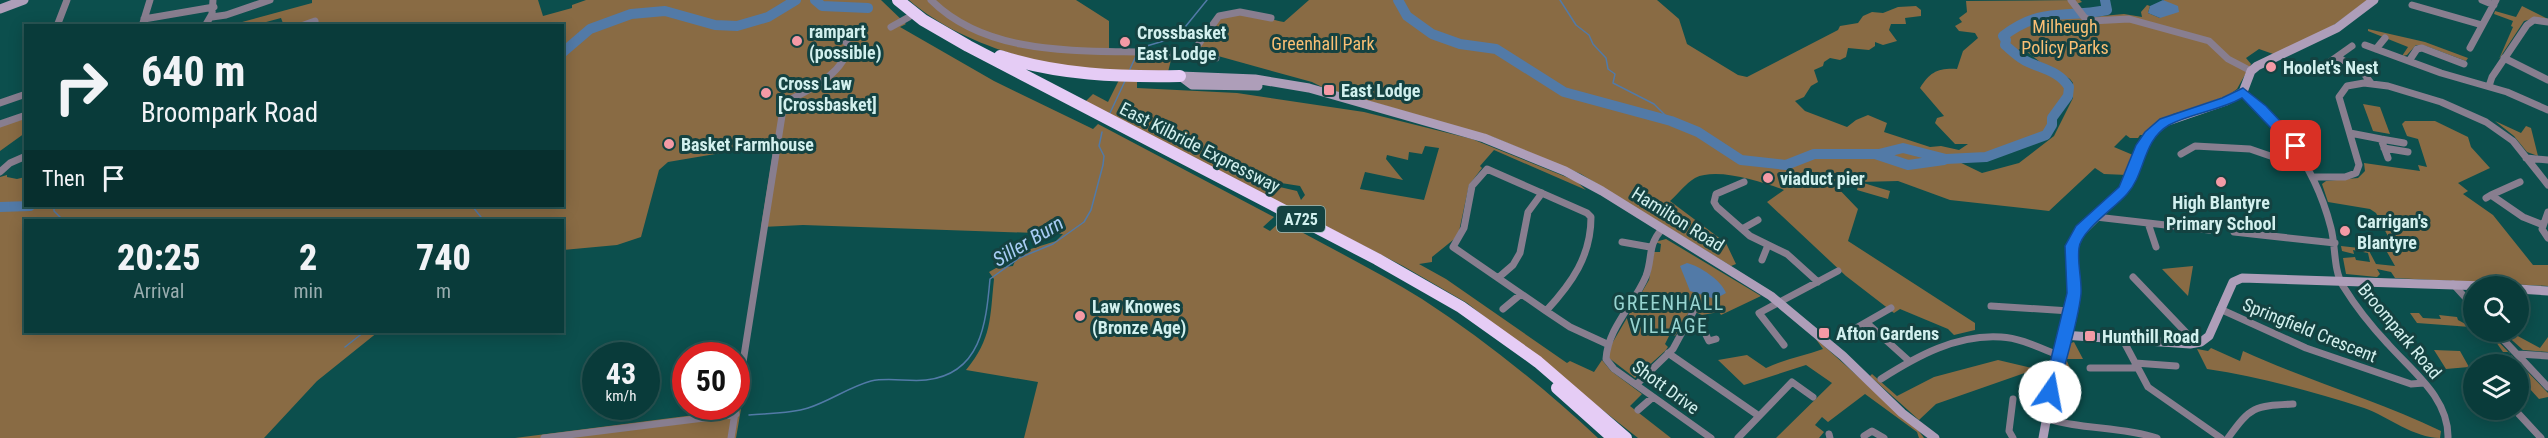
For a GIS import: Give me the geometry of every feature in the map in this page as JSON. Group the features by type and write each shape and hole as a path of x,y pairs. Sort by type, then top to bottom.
{"highway":[{"name":"East Kilbride Expressway","path":"889,0 936,35 1365,260 1442,303 1531,367 1613,438"},
{"name":"East Kilbride Expressway","path":"898,0 923,20 951,37 1412,278 1461,307 1517,346 1628,438"},
{"path":"951,37 1016,62 1041,68 1103,76 1180,76"}],"main road":[{"path":"0,9 24,0"},
{"path":"2043,438 2058,355 2074,293 2072,246 2081,230 2124,190 2133,173 2141,148 2149,135 2164,122 2226,101 2243,92 2251,70 2337,28 2374,0"},
{"name":"Hamilton Road","path":"1180,76 1191,85 1253,86 1360,103 1484,138 1565,171 1781,303 1843,356 1902,413 1935,438"},
{"path":"2063,336 2196,343 2209,336 2232,282 2242,278 2463,285"},
{"path":"2529,290 2548,291"}],"street":[{"path":"58,24 67,0"},
{"path":"143,22 150,0"},
{"path":"212,17 226,15 270,0"},
{"path":"931,0 972,30 985,35 1054,47 1167,53 1178,58 1190,56 1216,58"},
{"path":"2071,0 2088,20 2129,19 2209,41 2215,50 2234,64 2251,70"},
{"path":"2470,44 2495,2 2482,0"},
{"path":"143,22 213,3 212,17 207,24"},
{"path":"2412,5 2424,6 2482,25"},
{"path":"1190,56 1219,16 1239,12 1271,18"},
{"path":"891,27 909,17"},
{"path":"306,24 315,21"},
{"path":"2489,86 2492,76 2530,22 2548,22"},
{"path":"747,342 784,104 828,75 846,59 849,45 840,37"},
{"path":"2376,49 2385,38"},
{"path":"2365,45 2449,76 2489,86 2548,110"},
{"path":"2328,63 2352,46"},
{"path":"2409,61 2417,49 2422,48 2464,64"},
{"path":"2337,57 2362,71 2371,83"},
{"path":"1178,58 1180,76"},
{"path":"2504,58 2548,80"},
{"path":"2314,177 2345,177 2356,173 2359,165 2339,97 2340,90 2351,83 2371,83 2425,95 2491,124 2509,136 2548,185"},
{"name":"Broompark Road","path":"2243,92 2296,146 2307,163 2329,215 2340,281 2386,342 2424,383 2446,417 2448,438"},
{"path":"0,103 24,95"},
{"path":"0,124 24,116"},
{"path":"2350,133 2404,143"},
{"path":"2381,139 2388,158"},
{"path":"2180,142 2188,149"},
{"path":"2181,154 2195,146 2250,149 2282,160 2307,163"},
{"path":"2384,148 2408,152"},
{"path":"0,172 4,164 24,157"},
{"path":"2526,158 2548,159"},
{"path":"1546,311 1564,292 1587,256 1591,222 1587,213 1490,169 1484,171 1472,186 1464,228 1453,247 1546,311 1581,333 1607,345 1644,280 1650,242 1662,229"},
{"path":"1738,182 1716,194 1714,202 1742,229 1787,254 1818,282"},
{"path":"2520,182 2488,197 2523,217 2543,225"},
{"path":"1498,278 1513,265 1520,253 1528,212 1542,193"},
{"path":"2548,212 2542,229 2548,238"},
{"path":"2095,216 2209,230"},
{"path":"2148,223 2156,248"},
{"path":"1742,229 1756,224"},
{"path":"2234,232 2335,243"},
{"path":"1622,242 1650,247"},
{"path":"1761,256 1768,245"},
{"path":"1784,345 1759,313 1836,275"},
{"path":"2133,278 2196,343"},
{"path":"2453,284 2463,295"},
{"path":"1503,309 1521,294"},
{"path":"1991,306 2070,311"},
{"name":"Springfield Crescent","path":"2220,309 2334,358 2411,384 2424,383"},
{"path":"1637,384 1668,353 1692,312"},
{"path":"1842,336 1854,334 1867,323 1889,312"},
{"path":"1867,323 1908,360"},
{"path":"1687,324 1704,331 1709,341 1716,339"},
{"path":"1881,379 1908,360 1932,349 1980,338 2002,337 2025,342 2058,355"},
{"path":"2123,340 2148,387 2221,438"},
{"path":"2506,342 2517,354"},
{"name":"Shott Drive","path":"1607,345 1606,359 1609,364 1711,438"},
{"path":"1668,353 1759,416"},
{"path":"2529,355 2548,356"},
{"path":"2090,368 2176,366"},
{"path":"2529,367 2548,387"},
{"path":"1738,438 1792,382 1813,397"},
{"path":"1638,410 1653,396"},
{"path":"2013,399 2009,431 2013,438"},
{"path":"2228,438 2246,413 2266,405 2293,404"},
{"path":"2045,418 2066,425 2100,426 2157,438"},
{"path":"544,438 688,420"},
{"path":"731,438 735,420"},
{"path":"2524,420 2541,438"},
{"path":"1863,436 1872,427 1884,438"}],"green space":[{"path":"312,0 538,0 543,16 572,8 572,5 586,0 881,0 906,24 900,27 994,81 1093,129 1098,124 1274,217 1263,227 1270,231 1281,221 1422,299 1513,365 1598,438 1024,438 1038,382 966,370 981,348 988,327 994,279 989,272 996,268 1013,266 1018,253 1056,241 1063,234 803,225 761,227 774,146 769,145 668,162 659,170 641,237 617,245 564,250 564,219 24,219 24,333 377,333 317,381 264,438 0,438 0,177 7,175 7,177 17,179 24,177 24,207 564,207 564,24 318,24 317,19 300,24 283,24 281,18 259,24 235,24 312,3"},
{"path":"909,0 1076,0 1109,21 1109,51 1172,56 1168,72 1111,74 1053,65 1000,50 975,40 951,29"},
{"path":"1309,0 1657,0 1679,19 1687,44 1738,75 1747,77 1838,30 1840,26 1858,23 1863,16 1872,12 1883,13 1898,7 1916,6 1921,10 1921,16 1905,18 1906,24 1891,24 1889,30 1897,41 1883,45 1875,42 1875,46 1869,50 1848,48 1846,57 1840,60 1830,58 1824,62 1823,66 1814,70 1818,82 1811,86 1804,97 1795,101 1805,111 1847,127 1868,115 1887,123 1884,132 1930,147 1941,146 1959,150 1968,144 1955,144 1935,123 1937,118 1944,116 1920,88 1935,72 1957,69 1963,51 1978,38 1975,33 1959,31 1955,26 1962,22 1959,18 1967,12 1966,1 2080,0 2082,2 2076,4 2088,20 2091,17 2124,14 2142,17 2141,12 2147,5 2150,6 2148,13 2160,18 2164,0 2368,0 2331,27 2276,55 2259,49 2246,58 2251,64 2237,89 2223,99 2173,114 2138,138 2130,138 2126,135 2114,147 2133,155 2127,175 2104,174 2095,168 2049,211 1950,200 1898,181 1860,182 1890,191 1888,199 1857,190 1859,182 1833,183 1858,209 1848,241 1975,323 1975,330 1954,335 1948,329 1900,309 1894,313 1846,276 1767,202 1784,190 1739,177 1704,175 1692,180 1670,201 1726,243 1736,264 1731,266 1581,174 1493,137 1324,88 1312,82 1218,56 1195,53 1213,26 1226,16 1251,16 1284,22","holes":["2019,49 2026,51 2070,79 2073,83 2073,98 2054,136 2019,163 1982,173 1953,159 1987,157 2046,135 2052,125 2052,118 2068,96 2069,87 2060,74 2017,56"]},
{"path":"2522,6 2548,19 2536,18 2524,21 2499,59 2513,27 2511,26 2513,21 2494,14 2495,11 2516,17"},
{"path":"2368,29 2425,42 2468,58 2466,61 2426,46 2416,45 2407,55 2402,56 2408,47 2368,31"},
{"path":"1120,78 1137,79 1137,88 1237,93 1364,112 1472,139 1576,181 1586,190 1494,150 1480,166 1482,168 1469,185 1458,236 1432,257 1432,262 1419,264 1446,279 1567,363 1570,361 1594,372 1602,360 1611,371 1642,394 1630,406 1671,438 1638,438 1467,303 1403,266 1085,102 1093,94 1108,102","holes":["1425,146 1439,148 1424,200 1360,189 1365,172 1403,180 1386,159 1387,155 1408,160 1409,152 1422,154","1218,157 1268,181 1300,186 1305,195 1301,200 1297,191 1263,183"]},
{"path":"2363,104 2380,107 2390,134 2373,131"},
{"path":"24,119 24,134 0,151 0,126"},
{"path":"2405,121 2435,121 2468,137 2471,147 2490,168 2458,183 2468,191 2463,194 2493,215 2533,265 2548,265 2548,286 2529,285 2529,276 2463,276 2463,282 2395,278 2391,272 2377,269 2380,274 2377,277 2346,274 2343,258 2355,257 2356,260 2370,262 2368,253 2353,250 2354,254 2342,251 2341,246 2368,249 2376,264 2395,266 2387,252 2396,252 2376,213 2370,209 2328,202 2322,184 2326,181 2358,178 2365,171 2364,163 2420,171 2418,165 2427,167 2418,139 2407,136 2402,124"},
{"path":"2495,121 2521,133 2526,126 2531,128 2538,156 2527,152 2514,136"},
{"path":"1666,239 1761,296 1721,315 1719,312 1702,315 1690,310 1675,336 1670,334 1665,344 1668,347 1665,351 1635,378 1609,358 1610,347 1649,280 1654,252 1660,252 1661,244 1655,242"},
{"path":"2193,266 2188,296 2162,269"},
{"path":"2410,313 2419,313 2423,318 2441,319 2439,315 2457,317 2463,323 2463,326 2417,323"},
{"path":"2548,337 2548,352 2523,350 2514,342 2529,342 2540,348"},
{"path":"1815,338 1918,430 1924,438 1919,438 1917,432 1865,394 1828,422 1822,417 1815,425 1824,432 1819,438 1776,438 1832,383 1806,365 1744,385 1718,360 1747,355 1766,368 1823,349"},
{"path":"2074,342 2083,359 2066,359 2074,377 2063,378 2070,395 2057,391 2068,344"},
{"path":"2496,342 2508,352 2503,352"},
{"path":"2211,348 2240,361 2243,351 2417,420 2441,431 2440,438 2421,435 2364,408 2325,396 2266,380 2207,369 2197,349 2208,351"},
{"path":"2434,350 2460,351 2463,356 2463,368 2446,369"},
{"path":"1998,360 2036,369 1936,404 1919,420 1870,376 1872,374 1897,396 1934,377"},
{"path":"2529,374 2548,393 2548,397 2539,399 2529,388"},
{"path":"660,420 739,420 736,438 515,438"}],"water":[{"path":"2163,0 2178,6 2179,12 2160,18 2148,13 2150,6"},
{"path":"1687,263 1710,275 1724,288 1726,293 1715,299 1690,291 1680,266"}],"waterway":[{"path":"564,51 590,29 631,14 665,11 715,25 737,26 768,17 796,0"},
{"path":"815,0 822,6 868,8"},
{"name":"Siller Burn","path":"1140,48 1177,37 1207,0"},
{"path":"1398,0 1407,16 1432,34 1460,44 1496,49 1564,92 1671,121 1698,132 1741,160 1786,165 1814,154 1875,154"},
{"path":"1560,0 1576,25 1589,35 1593,44 1606,58 1608,69 1615,74 1613,83 1654,104 1671,121"},
{"path":"1875,154 1903,148 1946,159 1986,157 2046,135 2052,125 2052,118 2068,96 2069,87 2054,73 2016,55 2005,45 2006,40 2003,36 2017,27 2042,17 2107,10 2105,0"},
{"name":"Siller Burn","path":"1130,69 1136,56"},
{"name":"Siller Burn","path":"1110,113 1125,81"},
{"name":"Siller Burn","path":"750,415 801,410 871,381 926,380 944,376 959,368 977,344 986,313 990,279 1019,258 1053,244 1084,222 1091,210 1103,165 1104,156 1099,146 1102,132"},
{"path":"1875,154 1908,165 1944,160"},
{"path":"0,207 24,206"},
{"path":"54,207 54,211 62,219"},
{"path":"473,207 481,217 480,219"},
{"path":"345,347 363,333"}],"place":[{"name":"rampart (possible)","path":"797,41"},
{"name":"Crossbasket East Lodge","path":"1125,42"},
{"name":"Hoolet's Nest","path":"2271,67"},
{"name":"East Lodge","path":"1329,90"},
{"name":"Cross Law [Crossbasket]","path":"766,93"},
{"name":"Basket Farmhouse","path":"669,144"},
{"name":"viaduct pier","path":"1768,178"},
{"name":"High Blantyre Primary School","path":"2221,182"},
{"name":"Carrigan's Blantyre","path":"2345,231"},
{"name":"Law Knowes (Bronze Age)","path":"1080,316"},
{"name":"Afton Gardens","path":"1824,333"},
{"name":"Hunthill Road","path":"2090,336"}],"district":[{"name":"GREENHALL VILLAGE","path":"1669,314"}],"route":[{"path":"2050,392 2074,293 2072,246 2081,230 2124,190 2133,173 2141,148 2149,135 2164,122 2226,101 2243,92 2252,98 2296,146"}],"park label":[{"name":"Milheugh Policy Parks","path":"2065,36"},
{"name":"Greenhall Park","path":"1323,43"}]}
